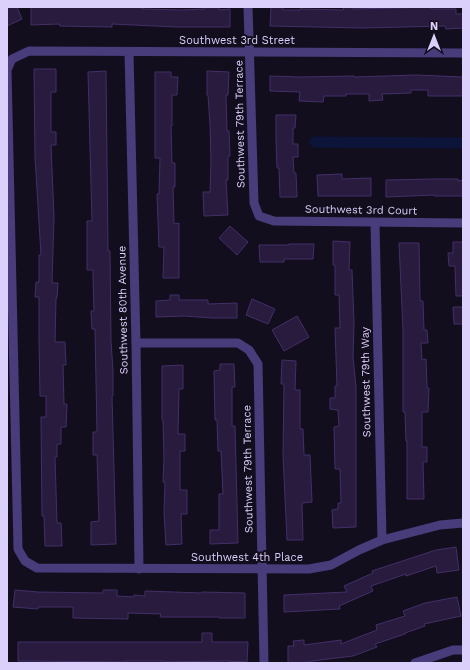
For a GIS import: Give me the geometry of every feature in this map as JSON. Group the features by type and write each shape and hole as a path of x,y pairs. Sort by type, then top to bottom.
{"street":[{"name":"Southwest 79th Terrace","path":"248,7 254,204 259,216"},
{"name":"Southwest 3rd Street","path":"25,561 18,549 8,70 12,59 29,52 463,53"},
{"name":"Southwest 80th Avenue","path":"129,52 136,343 139,569"},
{"name":"Southwest 3rd Court","path":"259,216 274,221 463,223"},
{"name":"Southwest 79th Way","path":"375,223 382,540"},
{"name":"Southwest 79th Terrace","path":"136,343 238,343 249,350 258,364 264,663"},
{"name":"Southwest 4th Place","path":"25,561 37,568 309,569 331,565 382,540 440,525 463,523"},
{"path":"415,663 454,650 463,650"}],"building":[{"path":"7,7 17,7 22,19 7,26"},
{"path":"31,7 132,7 143,9 179,10 219,7 219,10 230,9 230,27 176,27 112,24 112,27 60,26 59,24 31,25"},
{"path":"271,7 283,7 283,10 343,10 344,7 353,7 353,9 431,7 431,9 456,9 456,14 463,14 463,28 446,29 445,26 362,28 270,26"},
{"path":"34,69 56,69 56,92 51,92 51,132 56,132 56,145 51,145 54,216 52,283 58,283 56,298 55,342 65,342 66,365 63,365 64,404 67,404 66,427 61,427 61,444 57,444 57,457 55,457 57,523 61,523 62,546 45,546 44,516 42,516 41,417 46,417 46,396 40,396 39,297 35,297 36,282 39,282 39,255 41,255 35,157"},
{"path":"106,71 108,251 110,251 116,544 91,545 91,522 99,521 97,455 93,455 93,432 97,432 95,329 92,329 91,311 94,311 93,270 87,270 87,221 92,221 88,72"},
{"path":"207,71 229,72 228,95 226,95 227,131 229,131 230,156 228,156 228,180 226,180 228,215 204,216 203,192 210,192 211,162"},
{"path":"155,72 171,72 171,77 178,77 177,95 172,95 171,126 172,163 175,163 175,187 173,187 174,224 179,223 179,278 163,278 164,247 159,247 157,194 159,194 160,158 155,158"},
{"path":"416,75 463,77 463,96 428,96 428,90 411,90 411,93 382,94 383,100 369,101 369,94 346,94 346,96 324,96 323,102 299,101 300,92 270,91 270,76 354,77"},
{"path":"276,115 296,115 295,128 293,128 293,144 298,144 298,157 293,157 294,173 296,173 297,197 280,197 279,168 277,168"},
{"path":"342,174 342,179 371,178 371,196 318,196 317,175"},
{"path":"386,180 463,180 463,196 434,195 386,197"},
{"path":"230,226 248,242 237,255 219,238"},
{"path":"333,241 350,242 349,270 352,270 354,323 353,357 356,387 356,527 333,528 332,510 338,509 338,503 341,503 340,469 335,469 334,427 339,426 338,410 330,409 330,398 335,398 335,386 337,386 335,328 340,328 339,295 335,295"},
{"path":"453,242 463,242 463,296 456,296 455,266 449,266 448,253 453,253"},
{"path":"399,243 419,243 420,301 423,301 424,330 427,330 428,343 421,343 422,360 426,359 427,388 429,388 428,412 422,412 422,447 427,447 427,462 423,462 424,499 407,499 407,441 405,412 403,412 403,330"},
{"path":"314,244 313,259 284,259 284,262 260,262 259,245"},
{"path":"170,295 179,295 179,300 208,300 208,304 237,303 237,318 184,316 156,317 156,301 170,300"},
{"path":"252,299 275,309 268,324 246,315"},
{"path":"453,307 463,307 463,324 454,324"},
{"path":"297,316 309,337 284,351 272,330"},
{"path":"282,360 296,361 295,390 300,390 300,429 303,429 304,455 310,455 312,502 302,503 303,540 287,540 283,455 284,384 281,384"},
{"path":"220,364 234,364 235,387 232,387 232,426 235,426 238,543 210,544 210,530 219,530 219,494 223,494 221,451 218,451 217,420 215,420 214,371 220,370"},
{"path":"183,365 183,389 179,389 178,434 185,434 185,451 180,451 180,490 187,490 187,514 181,514 182,544 166,545 164,513 165,482 163,482 164,458 162,366"},
{"path":"456,547 459,570 437,573 436,566 406,576 406,574 371,586 373,591 339,606 340,609 284,612 284,595 347,592 344,586 373,573 372,571 436,550"},
{"path":"15,590 38,592 103,593 103,590 117,590 117,596 134,597 134,595 145,596 145,591 245,593 245,618 160,617 161,614 128,613 128,619 73,618 73,607 38,607 38,609 13,607"},
{"path":"457,597 461,616 424,624 425,626 375,644 377,647 353,656 312,662 288,663 288,646 294,646 293,641 304,640 304,645 341,640 341,644 377,630 376,625 405,616 403,611 425,603"},
{"path":"202,633 212,633 212,642 248,642 247,662 18,661 18,642 202,642"}],"waterway":[{"path":"315,142 463,143"}]}
